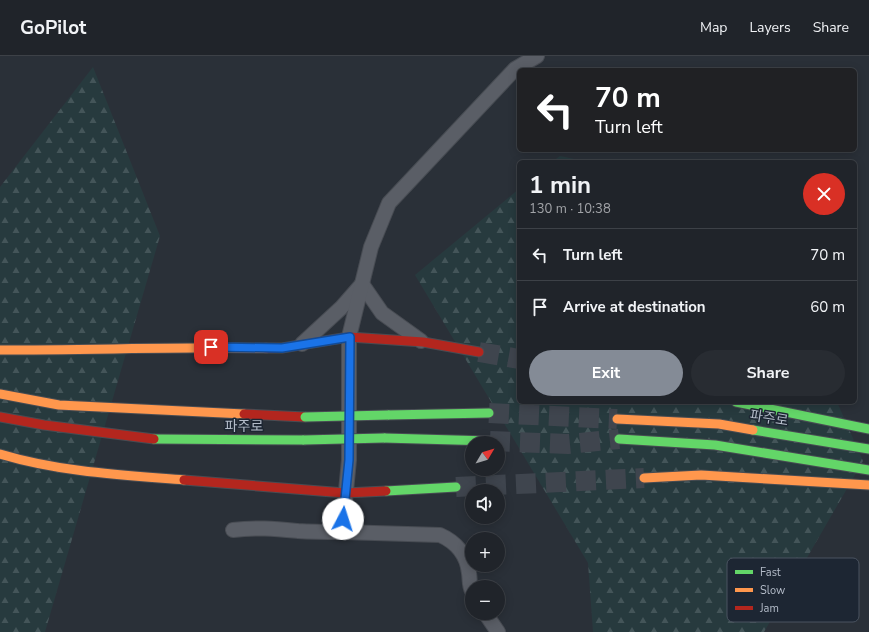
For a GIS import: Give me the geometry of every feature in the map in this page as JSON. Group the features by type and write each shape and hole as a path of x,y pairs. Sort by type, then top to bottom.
{"main road":[{"path":"0,350 197,347 282,348 350,337 423,342 479,352"},
{"name":"파주로","path":"0,394 59,405 305,417 489,413"},
{"path":"746,404 869,429"},
{"name":"파주로","path":"0,417 44,425 155,439 304,440 384,438 465,440"},
{"name":"파주로","path":"616,419 719,424 869,449"},
{"path":"619,439 715,446 869,470"},
{"path":"0,454 23,460 94,473 345,493 456,487"},
{"path":"644,478 701,475 869,485"}],"street":[{"path":"342,532 349,460 350,337 371,247 389,203 515,69 537,56"},
{"path":"362,284 382,313 423,342"},
{"path":"301,345 341,308 362,284"},
{"path":"233,530 264,528 300,531 440,535 449,539 463,554 469,572 470,580"},
{"path":"490,620 498,632"}],"green space":[{"path":"93,67 160,236 45,632 0,632 0,187"},
{"path":"560,156 579,160 555,160"},
{"path":"517,191 517,404 838,404 863,461 807,558 727,558 727,622 770,622 764,632 593,632 588,563 415,275"}],"tunnel":[{"path":"479,352 517,359"},
{"path":"489,413 617,419"},
{"path":"505,442 568,444 619,439"},
{"path":"456,487 644,478"}],"traffic: fast":[{"path":"746,404 869,429"},
{"path":"388,415 489,413"},
{"path":"305,417 388,415"},
{"path":"753,430 869,449"},
{"path":"384,438 465,440"},
{"path":"304,440 384,438"},
{"path":"154,439 304,440"},
{"path":"619,439 715,445 869,470"},
{"path":"386,491 456,487"}],"traffic: slow":[{"path":"0,350 266,348"},
{"path":"0,394 59,405 244,414"},
{"path":"617,419 719,424 753,430"},
{"path":"0,454 68,469 184,480"},
{"path":"644,478 701,475 869,485"}],"traffic: jam":[{"path":"266,348 282,348 349,337 423,342 479,352"},
{"path":"244,414 305,417"},
{"path":"0,417 44,425 154,439"},
{"path":"184,480 345,493 386,491"}],"route":[{"path":"211,347 282,348 350,337 349,460 343,519"}]}
